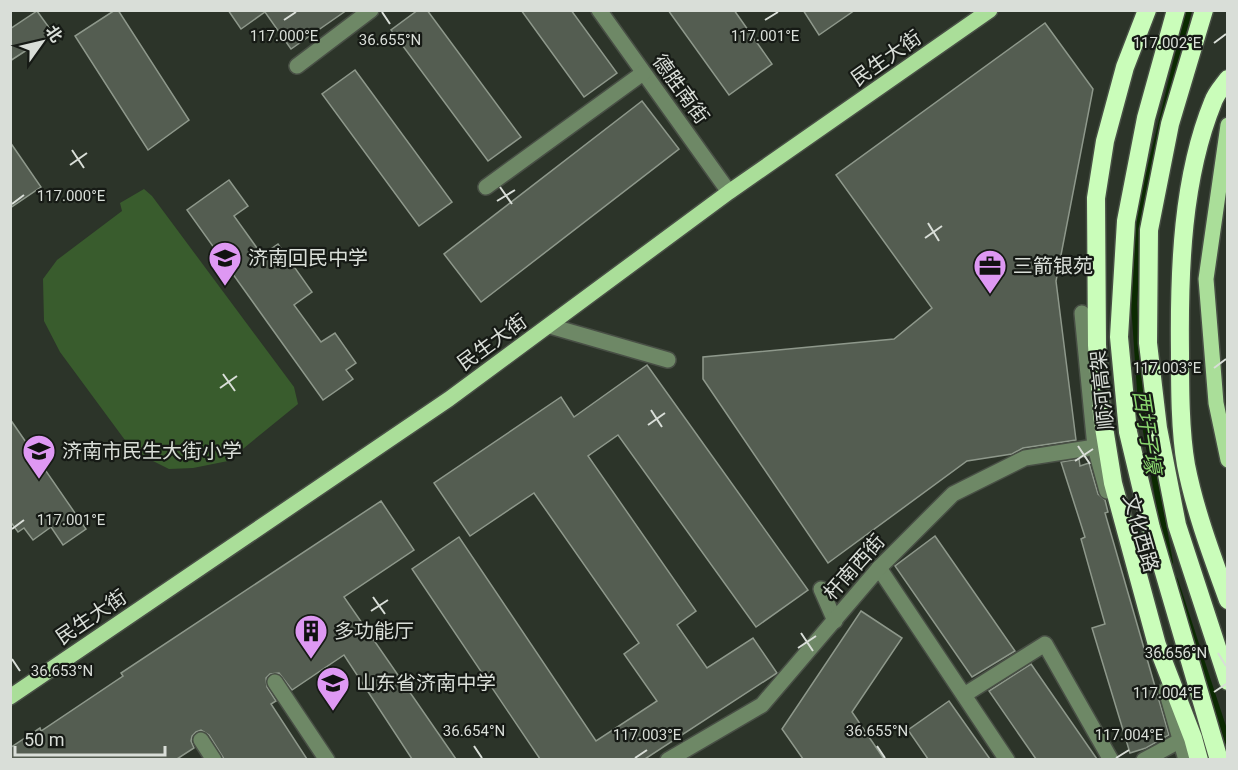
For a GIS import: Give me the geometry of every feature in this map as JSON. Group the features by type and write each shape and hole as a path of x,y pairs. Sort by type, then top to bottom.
{"highway":[{"path":"1147,10 1125,67 1105,141 1096,198 1097,345 1102,415 1113,483 1157,645 1193,738 1198,759"},
{"name":"顺河高架","path":"1176,10 1146,118 1126,221 1119,337 1128,432 1151,528 1219,759"},
{"path":"1204,10 1170,124 1149,230 1148,343 1158,428 1177,525 1227,681"},
{"path":"1227,79 1214,100 1196,157 1183,236 1180,390 1186,464 1211,555 1227,600"}],"main road":[{"name":"民生大街","path":"10,698 449,399 729,192 990,10"},
{"path":"1227,125 1206,279 1216,403 1227,459"}],"street":[{"path":"297,66 371,10"},
{"name":"德胜南街","path":"598,10 729,192"},
{"path":"486,187 643,73"},
{"name":"文化西路","path":"1082,314 1095,447 1186,759"},
{"path":"550,326 668,360"},
{"name":"杆南西街","path":"668,759 762,705 879,568 953,494 1025,458 1095,447"},
{"path":"879,568 1007,759"},
{"path":"821,589 835,621"},
{"path":"964,695 1045,644 1111,759"},
{"path":"275,682 327,759"},
{"path":"201,740 214,759"},
{"path":"1144,759 1182,740"}],"green space":[{"path":"144,189 152,196 294,387 298,404 228,461 193,468 169,469 133,451 60,352 44,321 43,279 57,260 122,211 120,203"}],"building":[{"path":"118,10 189,120 148,150 75,36"},
{"path":"228,10 347,10 291,49 265,12 241,29"},
{"path":"418,10 427,10 521,137 488,161 391,30"},
{"path":"521,10 571,10 617,73 584,97"},
{"path":"668,10 734,10 772,64 729,95"},
{"path":"803,10 855,10 819,35"},
{"path":"37,11 53,33 10,61 10,29"},
{"name":"三箭银苑","path":"1045,23 1093,89 1056,281 1076,440 1023,448 1012,454 967,461 828,563 703,379 703,357 894,339 932,308 836,175"},
{"path":"355,70 452,202 419,226 322,94"},
{"path":"642,101 679,149 481,302 444,254"},
{"path":"10,142 41,187 10,208"},
{"path":"229,180 248,206 234,216 262,255 278,244 312,292 294,305 321,342 335,333 356,363 346,370 353,379 323,400 187,210"},
{"path":"647,365 808,590 756,627 618,435 588,456 696,611 677,625 707,668 753,638 777,673 645,759 540,759 412,569 459,537 596,741 657,701 624,654 639,643 534,493 470,536 434,483 561,397 574,417"},
{"path":"10,419 86,529 63,545 51,527 33,540 24,528 18,532 10,521"},
{"path":"1079,459 1080,466 1089,463 1098,494 1105,500 1108,512 1105,513 1169,735 1146,748 1130,753 1092,628 1105,624 1081,539 1085,537 1061,462"},
{"path":"381,501 414,550 344,597 456,759 412,759 344,655 292,690 279,673 270,674 266,678 267,687 276,701 271,704 307,759 224,759 209,735 201,730 192,736 191,741 194,748 177,759 10,759 10,748 40,728 41,731 123,676 121,673"},
{"path":"935,536 1015,651 972,677 895,566"},
{"path":"861,611 902,638 852,712 884,759 803,759 782,729"},
{"path":"1031,664 1097,759 1036,759 989,691"},
{"path":"949,701 990,759 928,759 908,730"}],"waterway":[{"name":"西圩子壕","path":"1170,562 1141,404 1134,304 1140,210 1189,10"},
{"name":"西圩子壕","path":"1175,580 1228,742"}],"place":[{"name":"济南回民中学","path":"225,287"},
{"name":"三箭银苑","path":"990,295"},
{"name":"济南市民生大街小学","path":"39,480"},
{"name":"多功能厅","path":"311,660"},
{"name":"山东省济南中学","path":"333,712"}]}
